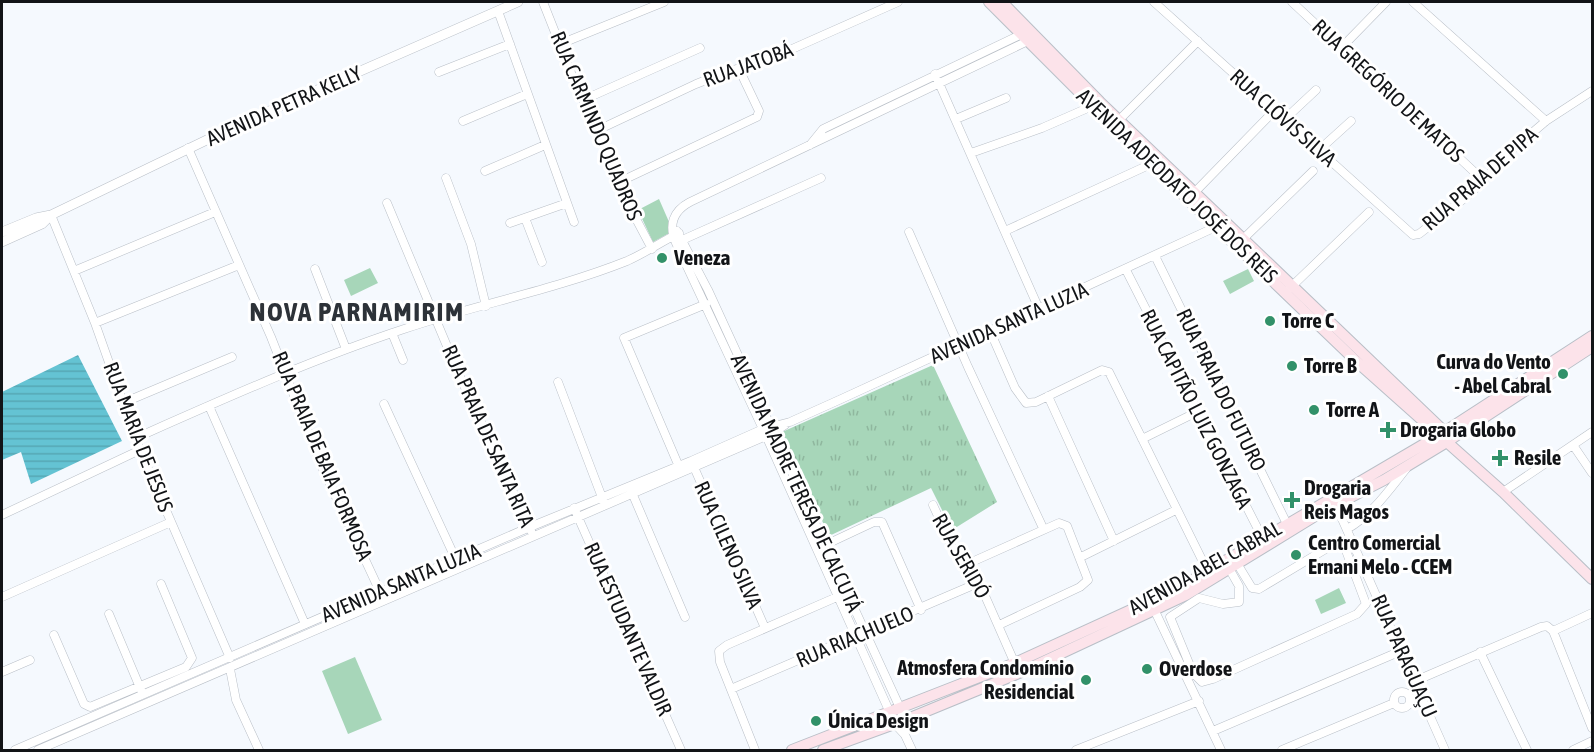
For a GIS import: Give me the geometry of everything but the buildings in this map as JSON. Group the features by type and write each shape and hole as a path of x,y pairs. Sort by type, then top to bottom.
{"main road":[{"name":"AVENIDA ADEODATO JOSÉ DOS REIS","path":"995,2 1097,104 1151,164 1192,195"},
{"name":"AVENIDA ADEODATO JOSÉ DOS REIS","path":"1097,104 1119,120 1221,224 1592,578"},
{"name":"AVENIDA ABEL CABRAL","path":"823,750 1017,668 1153,606 1210,576 1334,501 1447,440 1593,336"},
{"name":"AVENIDA ABEL CABRAL","path":"1381,475 1411,463 1593,347"},
{"name":"AVENIDA ABEL CABRAL","path":"1210,576 1234,567 1287,524 1334,501"},
{"name":"AVENIDA ABEL CABRAL","path":"792,750 898,717"}],"street":[{"name":"AVENIDA PETRA KELLY","path":"2,232 36,218 51,215 188,148 518,2"},
{"name":"RUA CARMINDO QUADROS","path":"543,2 583,100 600,129 616,183 652,249"},
{"path":"560,44 664,2"},
{"name":"RUA JATOBÁ","path":"600,129 696,84 765,61 898,2"},
{"name":"RUA CLÓVIS SILVA","path":"1154,2 1413,235"},
{"name":"RUA GREGÓRIO DE MATOS","path":"1292,2 1484,181"},
{"path":"1342,47 1386,2"},
{"path":"1413,2 1546,121"},
{"path":"498,11 574,222"},
{"path":"677,235 673,217 678,208 810,145 823,129 1029,35"},
{"path":"1119,120 1198,42"},
{"path":"439,72 510,44"},
{"path":"583,100 699,48"},
{"path":"616,183 758,115 759,111 739,69"},
{"path":"937,78 1039,309"},
{"path":"1285,119 1316,90"},
{"name":"RUA PRAIA DE PIPA","path":"1413,235 1419,234 1437,221 1484,181 1513,149 1546,121 1593,91"},
{"path":"463,121 527,94"},
{"path":"956,119 1006,98"},
{"path":"971,153 1097,104"},
{"path":"1192,195 1275,110"},
{"path":"1319,150 1351,121"},
{"path":"485,171 545,145"},
{"name":"RUA PRAIA DE BAIA FORMOSA","path":"188,148 285,372 322,467 384,600"},
{"path":"1005,231 1151,164"},
{"path":"1240,242 1313,171"},
{"path":"446,178 471,244 486,306"},
{"path":"138,437 285,372 436,318 551,288 626,261 677,235 821,178"},
{"path":"510,224 567,202"},
{"name":"RUA PRAIA DE SANTA RITA","path":"387,203 534,536"},
{"path":"74,271 215,212"},
{"path":"1290,289 1369,212"},
{"name":"AVENIDA PETRA KELLY","path":"2,242 42,225 51,215"},
{"name":"RUA MARIA DE JESUS","path":"51,215 125,402 138,437 140,450 230,658"},
{"path":"525,218 542,262"},
{"name":"AVENIDA SANTA LUZIA","path":"38,750 629,497 681,470 1126,270 1221,224"},
{"path":"909,232 958,345 1043,528"},
{"name":"AVENIDA MADRE TERESA DE CALCUTÁ","path":"677,235 713,302 855,638 898,717"},
{"name":"AVENIDA MADRE TERESA DE CALCUTÁ","path":"677,235 704,305 825,545 866,633 912,750"},
{"name":"RUA PRAIA DO FUTURO","path":"1155,256 1287,524"},
{"path":"95,323 239,265"},
{"path":"315,270 346,349"},
{"name":"RUA CAPITÃO LUIZ GONZAGA","path":"1126,270 1265,542"},
{"path":"681,470 624,338 713,302"},
{"path":"990,331 1023,401 1031,403 1102,370 1107,370 1210,576"},
{"path":"392,333 403,360"},
{"path":"125,402 232,357"},
{"path":"558,382 607,506"},
{"path":"1048,396 1114,541"},
{"path":"384,404 460,569"},
{"path":"209,406 305,624"},
{"path":"1142,439 1199,411"},
{"path":"1503,492 1593,432"},
{"path":"1573,445 1593,473"},
{"path":"2,515 140,450"},
{"path":"1347,528 1356,524 1374,507 1411,463"},
{"name":"RUA CILENO SILVA","path":"693,465 765,628"},
{"name":"AVENIDA SANTA LUZIA","path":"15,750 602,496 681,470"},
{"path":"621,489 629,497 686,617"},
{"name":"RUA PARAGUAÇU","path":"1334,501 1445,750"},
{"name":"RUA SERIDÓ","path":"933,505 958,560 965,565 970,564 1017,668"},
{"name":"RUA ESTUDANTE VALDIR","path":"574,508 681,750"},
{"path":"1081,557 1176,510"},
{"path":"2,597 171,522"},
{"path":"825,545 874,522 882,522 921,610"},
{"path":"970,564 1043,528 1059,523 1065,525 1081,557 1088,580 1072,591 999,626"},
{"path":"1334,544 1341,545 1345,548 1366,604 1357,614 1202,682 1193,673 1170,616 1199,598 1223,604 1239,602 1239,586 1234,567 1252,588 1259,589 1334,544"},
{"name":"RUA RIACHUELO","path":"731,689 921,610 978,583"},
{"path":"54,634 87,706 93,707 186,667 192,661 161,584"},
{"path":"755,750 718,656 721,647 837,597"},
{"path":"1153,606 1221,750"},
{"path":"1553,631 1593,613"},
{"path":"109,614 144,696"},
{"path":"1415,681 1541,627 1547,627 1553,631 1593,728"},
{"path":"1213,731 1401,651"},
{"path":"1480,652 1527,750"},
{"path":"2,672 30,660"},
{"path":"230,669 236,700 259,750"},
{"path":"1076,750 1199,701"},
{"path":"1282,750 1394,703"},
{"path":"1573,750 1592,743"}],"green space":[{"path":"659,199 673,231 653,242 638,210"},
{"path":"370,268 378,283 351,296 344,280"},
{"path":"1248,269 1254,281 1230,294 1223,281"},
{"path":"933,365 997,502 952,530 931,488 829,536 782,432"},
{"path":"1339,588 1346,603 1321,614 1315,600"},
{"path":"355,657 382,720 348,734 322,671"}],"water":[{"path":"78,355 122,441 31,484 21,452 2,460 2,392"}],"place":[{"name":"Veneza","path":"662,258"},
{"name":"Torre C","path":"1270,321"},
{"name":"Torre B","path":"1292,366"},
{"name":"Curva do Vento - Abel Cabral","path":"1563,374"},
{"name":"Torre A","path":"1314,410"},
{"name":"Drogaria Globo","path":"1388,430"},
{"name":"Resile","path":"1500,458"},
{"name":"Drogaria Reis Magos","path":"1292,500"},
{"name":"Centro Comercial Ernani Melo - CCEM","path":"1296,555"},
{"name":"Overdose","path":"1147,669"},
{"name":"Atmosfera Condomínio Residencial","path":"1086,680"},
{"name":"Única Design","path":"816,721"}],"district":[{"name":"NOVA PARNAMIRIM","path":"357,312"}]}
